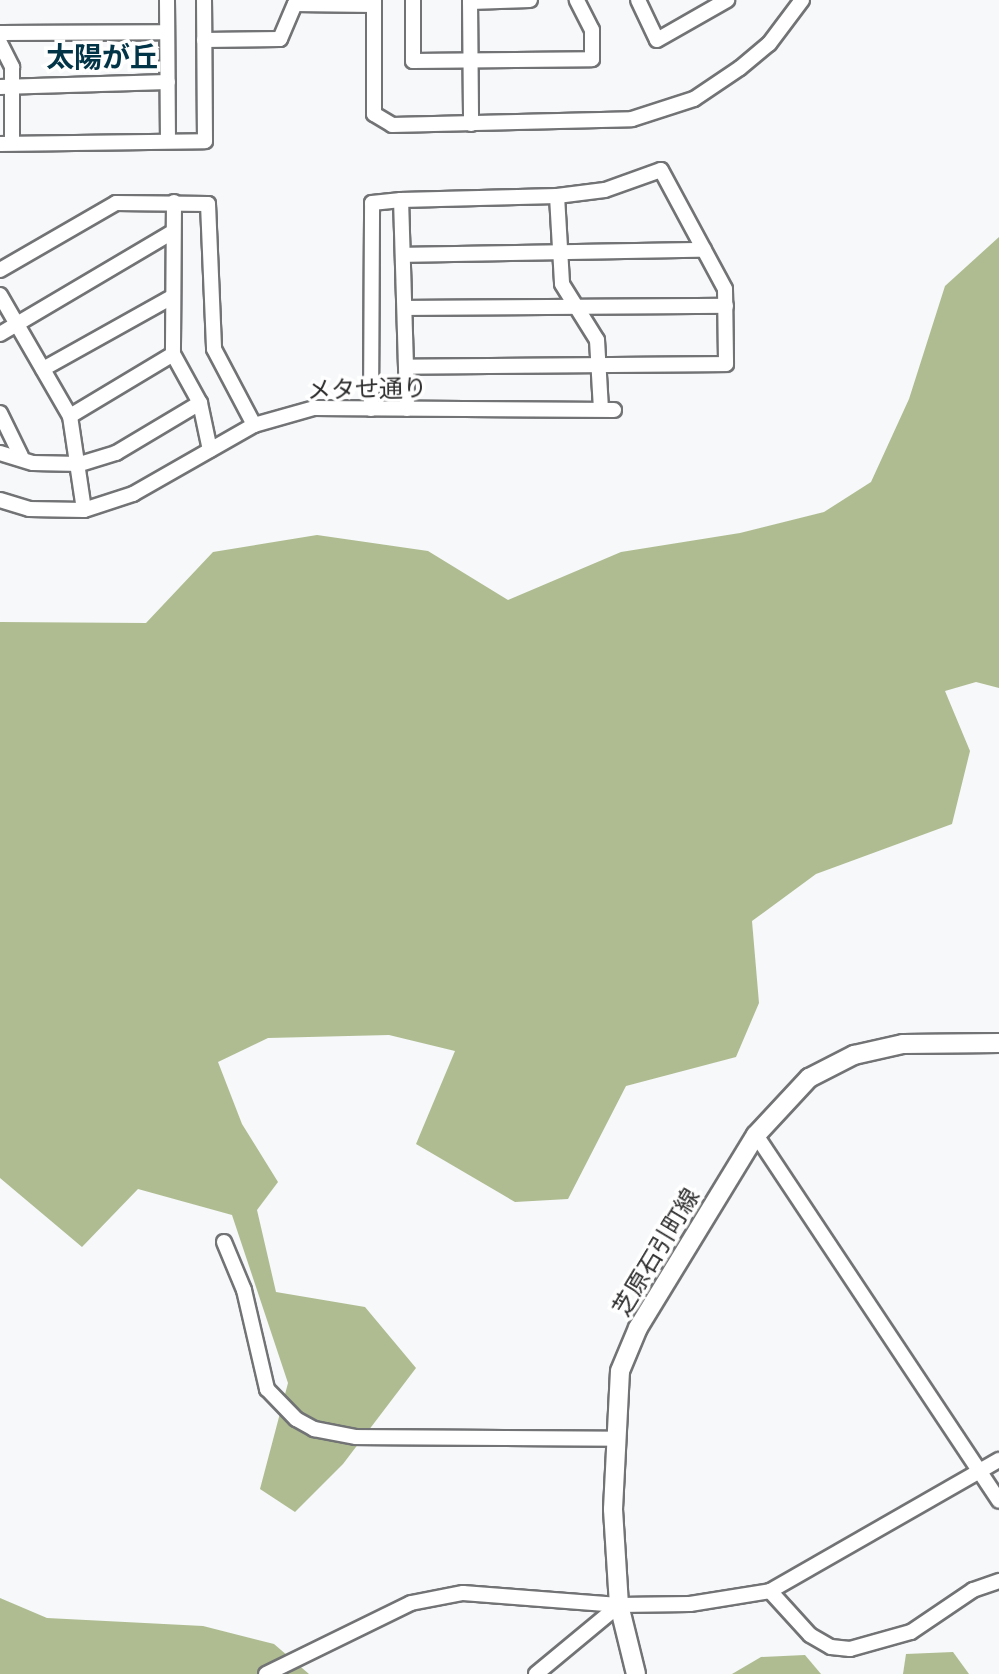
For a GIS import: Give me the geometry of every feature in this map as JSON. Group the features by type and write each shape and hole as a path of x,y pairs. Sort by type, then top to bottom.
{"main road":[{"name":"芝原石引町線","path":"636,1674 619,1605 614,1439 620,1371 638,1328 756,1135 809,1078 854,1055 903,1044 999,1043"}],"street":[{"path":"167,0 168,141"},
{"path":"0,43 12,67 6,87 6,143 205,141 204,0"},
{"path":"413,0 413,61 592,59 592,30 577,0"},
{"path":"471,124 470,1 530,0"},
{"path":"638,0 657,40 727,0"},
{"path":"204,40 280,39 295,4 374,2 374,114 381,123 471,124 632,119 694,99 769,44 802,0"},
{"path":"0,33 167,32"},
{"path":"6,87 168,82"},
{"path":"371,409 372,203 557,196 605,190 661,170 725,289 726,364 601,362 406,367"},
{"path":"557,196 562,284 597,340 601,362"},
{"path":"401,200 407,409"},
{"path":"174,202 171,233 173,354 200,403 210,450"},
{"path":"0,270 116,203 208,204 214,349 254,425"},
{"path":"0,334 171,233"},
{"path":"403,255 704,250"},
{"path":"0,295 70,416 80,464 84,510"},
{"path":"43,369 172,297"},
{"path":"405,308 726,306"},
{"path":"70,416 173,354"},
{"name":"メタせ通り","path":"0,500 29,509 84,510 133,494 254,425 314,408 608,410 601,362"},
{"path":"0,453 21,456 33,463 80,464 116,453 200,403"},
{"path":"0,413 21,456"},
{"path":"756,1135 999,1501"},
{"path":"224,1242 244,1290 267,1389 296,1419 314,1429 356,1437 614,1439"},
{"path":"266,1674 411,1603 463,1593 619,1605 690,1604 770,1591 978,1469 999,1460"},
{"path":"770,1591 810,1635 831,1647 850,1649 911,1632 973,1590 999,1581"},
{"path":"536,1674 619,1605"}],"green space":[{"path":"999,237 999,688 976,682 945,691 970,751 952,824 816,874 752,921 759,1003 736,1057 626,1086 568,1199 515,1202 416,1144 455,1051 389,1035 268,1038 218,1062 242,1124 278,1182 257,1210 276,1292 365,1307 416,1368 343,1464 295,1512 260,1489 288,1383 232,1215 138,1189 82,1247 0,1178 0,622 146,623 213,552 317,535 428,551 508,600 621,552 740,533 824,512 871,482 909,399 945,286"},
{"path":"0,1598 47,1618 203,1626 274,1644 309,1674 0,1674"},
{"path":"953,1652 969,1674 903,1674 906,1654"},
{"path":"805,1655 821,1674 732,1674 761,1657"}],"district":[{"name":"太陽が丘","path":"102,58"}]}
